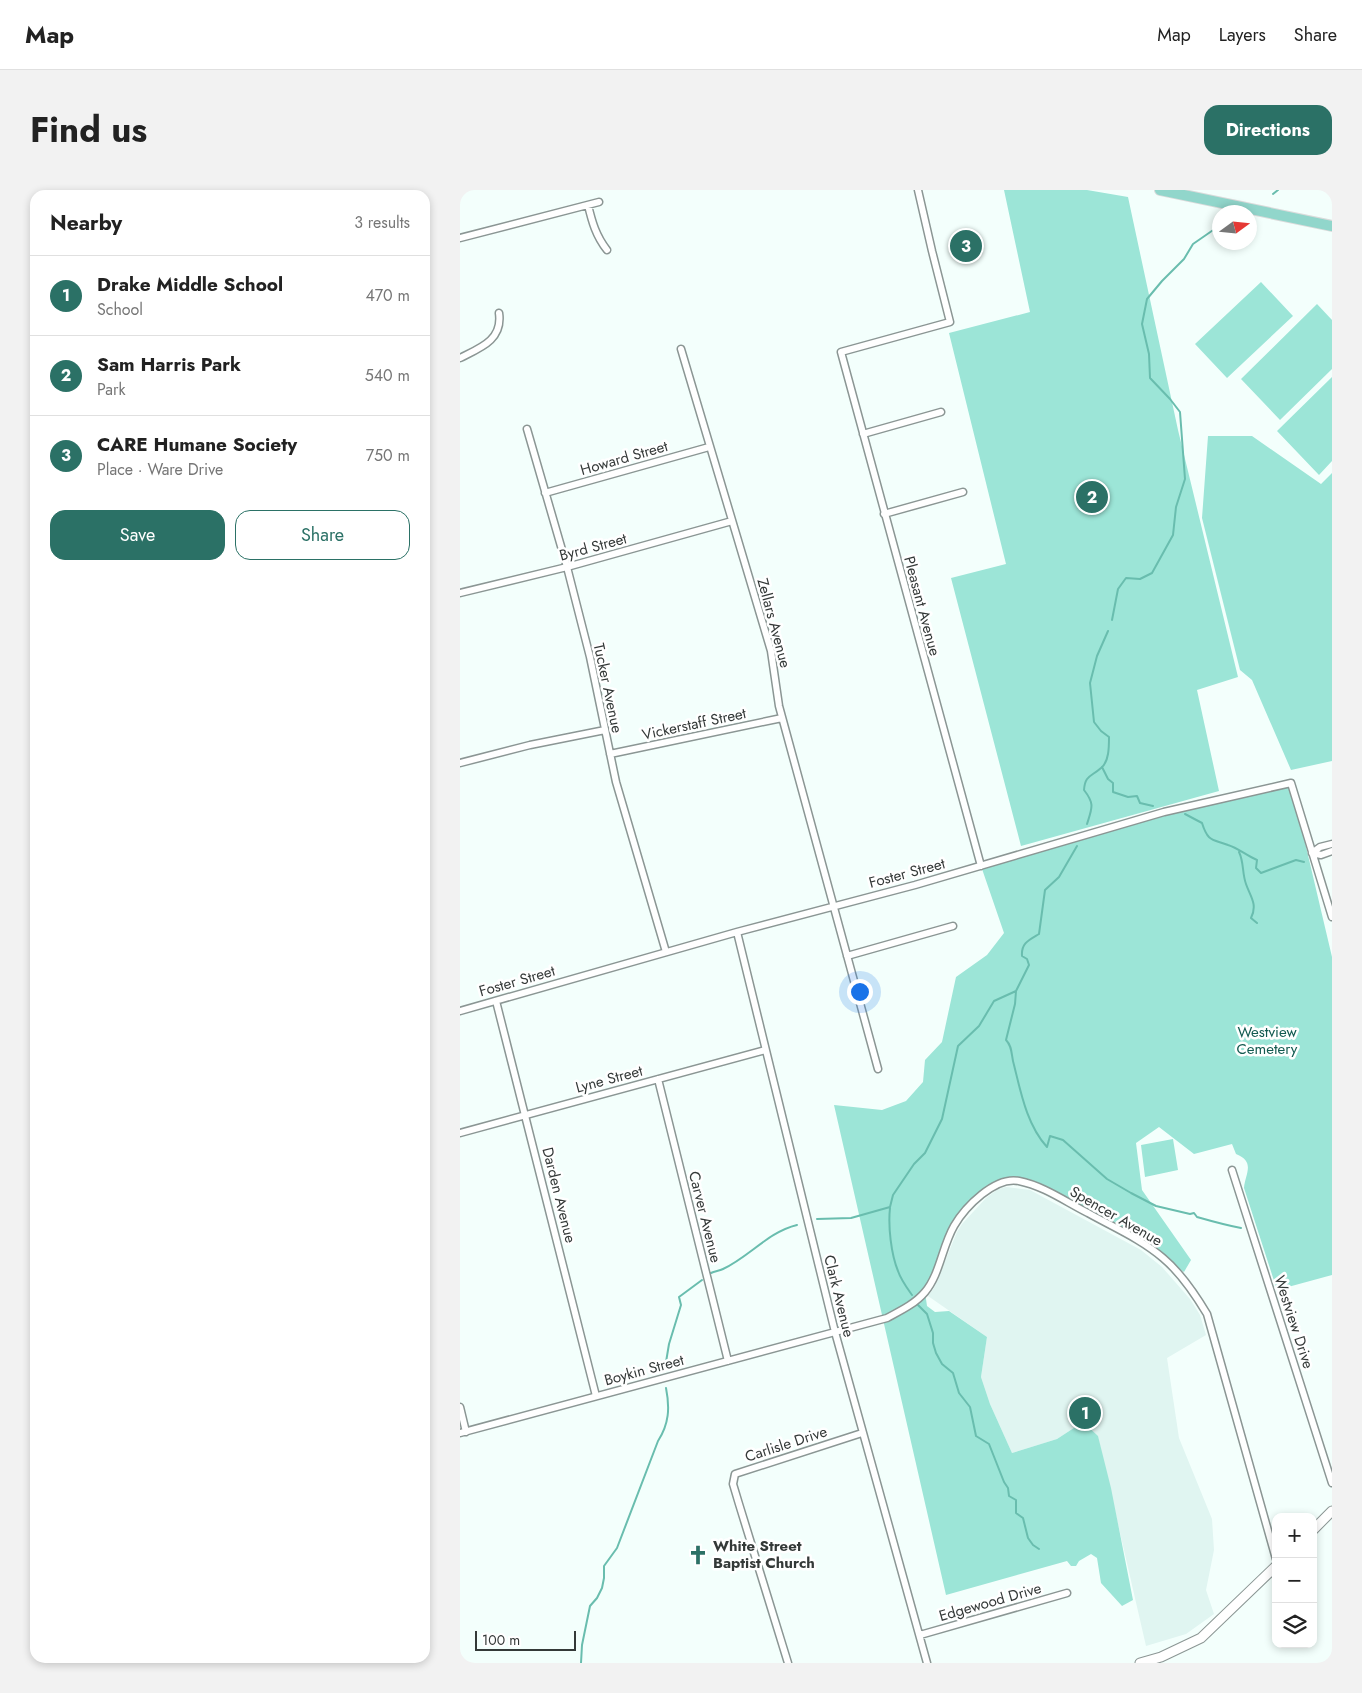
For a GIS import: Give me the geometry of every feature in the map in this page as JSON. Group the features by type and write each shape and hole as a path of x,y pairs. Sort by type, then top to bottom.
{"main road":[{"path":"1160,190 1332,226"}],"street":[{"name":"Pleasant Avenue","path":"918,190 950,322 841,352 980,866"},
{"path":"460,238 600,202"},
{"path":"588,205 593,228 607,250"},
{"path":"460,358 482,347 496,335 500,323 499,313"},
{"name":"Zellars Avenue","path":"681,349 771,651 782,718 878,1069"},
{"path":"863,434 941,412"},
{"name":"Tucker Avenue","path":"527,429 567,567 590,657 616,782 666,952"},
{"name":"Howard Street","path":"545,493 709,448"},
{"path":"884,514 963,492"},
{"name":"Byrd Street","path":"460,593 567,567 732,521"},
{"name":"Vickerstaff Street","path":"610,754 782,718"},
{"path":"460,763 530,745 605,730"},
{"name":"Foster Street","path":"460,1011 737,932 980,866 1164,812 1291,783 1312,853"},
{"path":"1312,853 1320,847 1332,844"},
{"path":"1312,853 1321,855 1332,852"},
{"path":"1312,853 1332,916"},
{"path":"847,956 953,926"},
{"name":"Clark Avenue","path":"737,932 835,1332 927,1663"},
{"name":"Darden Avenue","path":"496,1001 596,1396"},
{"name":"Lyne Street","path":"460,1133 765,1050"},
{"name":"Carver Avenue","path":"658,1079 728,1361"},
{"name":"Westview Drive","path":"1232,1170 1332,1483"},
{"name":"Spencer Avenue","path":"835,1332 887,1318 907,1307 925,1292 936,1272 954,1226 987,1190 1002,1182 1017,1180 1040,1187 1143,1244 1163,1258 1194,1293 1207,1314 1276,1558"},
{"name":"Boykin Street","path":"463,1432 835,1332"},
{"path":"460,1407 463,1432"},
{"name":"Carlisle Drive","path":"788,1663 733,1484 735,1474 862,1433"},
{"path":"1317,1526 1332,1511"},
{"path":"1140,1663 1162,1660 1201,1638 1272,1570"},
{"name":"Edgewood Drive","path":"920,1636 1068,1593"}],"shaded area":[{"path":"1006,1187 1030,1190 1141,1250 1162,1267 1190,1299 1200,1315 1206,1335 1167,1358 1179,1438 1212,1519 1214,1550 1206,1590 1214,1614 1186,1634 1146,1646 1098,1437 1083,1422 1057,1439 1012,1453 990,1404 981,1377 987,1337 928,1296 934,1288 962,1224 986,1198 998,1189"}],"green space":[{"path":"1004,190 1087,190 1128,197 1178,430 1238,677 1197,690 1219,791 1021,846 951,578 1006,564 949,333 1030,312"},
{"path":"1261,282 1293,316 1227,378 1195,344"},
{"path":"1317,304 1332,320 1332,369 1280,420 1241,379"},
{"path":"1332,377 1332,461 1319,475 1277,431"},
{"path":"1208,436 1252,436 1321,484 1332,473 1332,761 1291,770 1252,680 1240,670 1202,518"},
{"name":"Westview Cemetery","path":"1291,783 1332,957 1332,1275 1277,1290 1244,1188 1248,1165 1242,1157 1236,1154 1232,1144 1194,1154 1159,1127 1136,1143 1142,1190 1191,1260 1184,1272 1040,1187 1017,1180 987,1190 954,1226 925,1292 927,1306 935,1312 949,1311 987,1337 981,1377 990,1404 1012,1453 1057,1439 1083,1422 1098,1436 1111,1488 1133,1600 1122,1606 1101,1583 1097,1558 1091,1554 1079,1561 1076,1566 1071,1566 1067,1561 946,1595 834,1105 882,1110 906,1101 923,1082 925,1060 942,1042 956,977 987,955 1004,933 981,866 1164,812"},
{"path":"1173,1139 1178,1170 1145,1177 1141,1145"}],"waterway":[{"path":"1273,194 1278,190"},
{"path":"1112,620 1118,589 1126,578 1140,579 1152,573 1173,535 1176,507 1185,479 1180,412 1150,378 1149,354 1142,324 1147,299 1184,259 1193,244 1212,231"},
{"path":"1087,824 1092,806 1084,790 1085,785 1089,777 1104,765 1109,750 1109,737 1094,722 1090,683 1097,656 1108,631"},
{"path":"1102,767 1108,779 1113,783 1113,792 1128,797 1137,796 1140,803 1153,806"},
{"path":"1185,814 1202,823 1206,834 1211,839 1232,846 1257,860 1256,868 1261,873 1296,860 1304,862"},
{"path":"1077,846 1059,877 1045,890 1039,934 1024,945 1022,956 1027,959 1029,965 1016,991 1015,1004 1006,1040 1011,1049 1019,1087 1034,1129 1047,1147 1050,1136 1063,1140 1107,1179 1156,1206 1190,1214 1194,1213 1197,1217 1241,1228"},
{"path":"1239,852 1245,880 1254,904 1251,918 1257,923"},
{"path":"817,1219 851,1218 890,1207 893,1195 914,1164 925,1153 942,1119 958,1046 979,1026 994,1001 1016,991"},
{"path":"890,1208 890,1231 894,1257 901,1278 912,1295"},
{"path":"711,1273 722,1270 732,1264 777,1233 797,1225"},
{"path":"665,1368 669,1344 681,1305 679,1297 702,1280"},
{"path":"918,1305 927,1314 933,1333 936,1353 942,1364 953,1373 959,1393 970,1407 976,1436 989,1444 1008,1488 1009,1496 1016,1500 1016,1513 1023,1518 1028,1538 1039,1549"},
{"path":"581,1663 582,1645 590,1606 602,1588 604,1566 617,1548 662,1435 668,1409 666,1388"}],"place":[{"name":"CARE Humane Society","path":"966,246"},
{"name":"Sam Harris Park","path":"1092,497"},
{"name":"Drake Middle School","path":"1085,1413"},
{"name":"White Street Baptist Church","path":"698,1555"}]}
